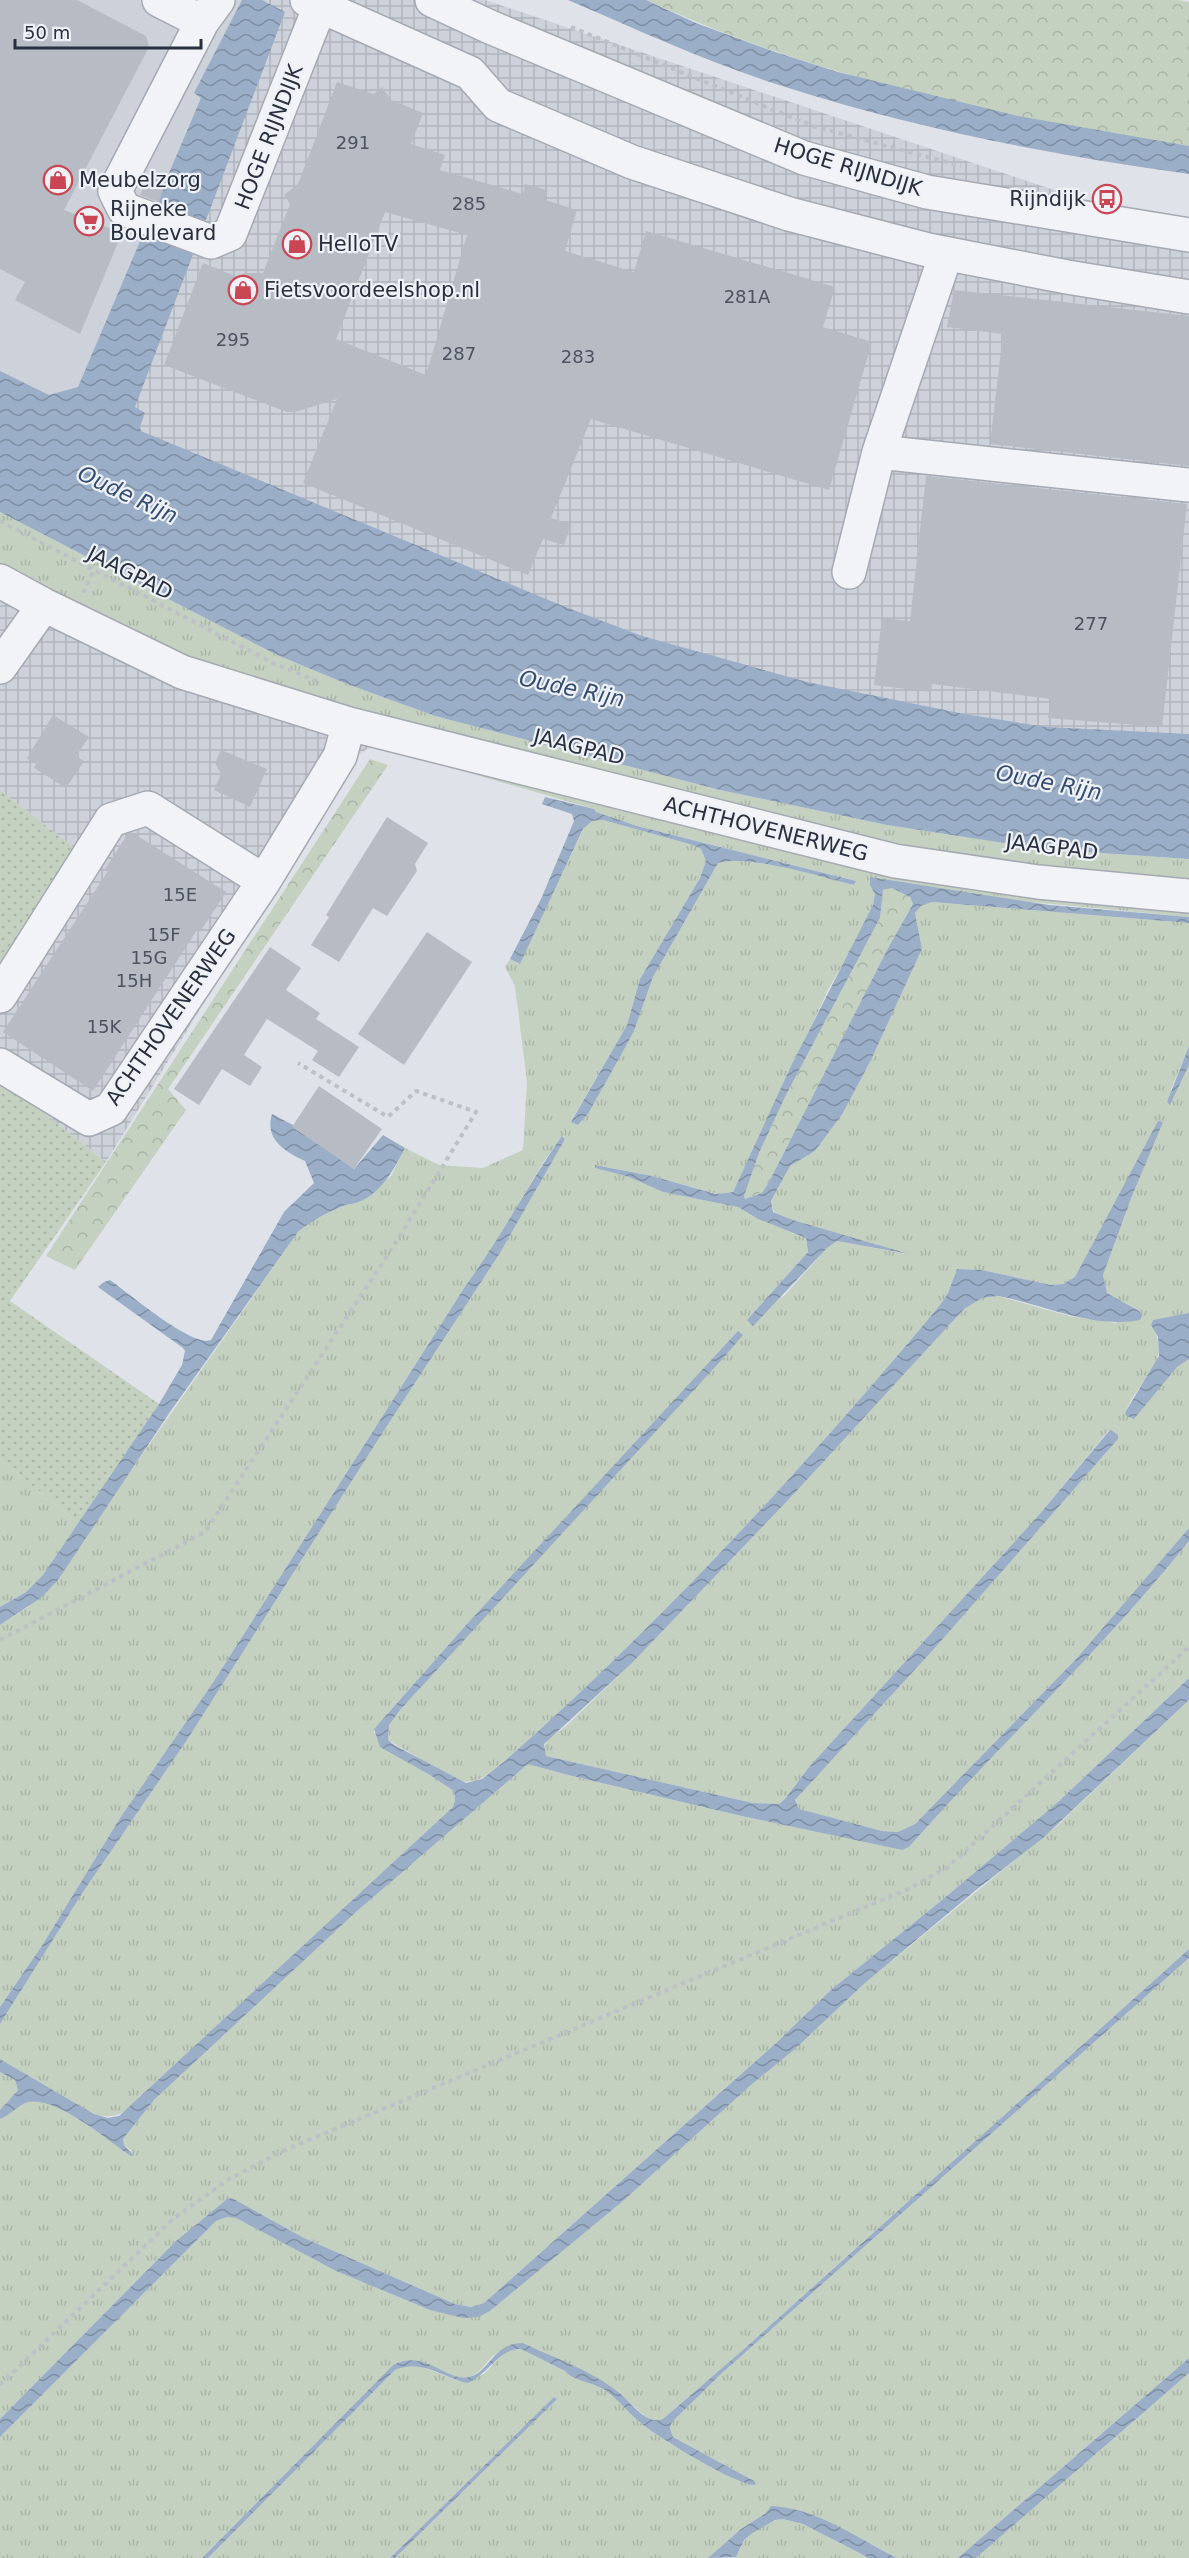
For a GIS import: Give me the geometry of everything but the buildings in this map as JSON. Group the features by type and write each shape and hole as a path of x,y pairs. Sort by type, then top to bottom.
{"street":[{"name":"HOGE RIJNDIJK","path":"159,0 210,11 115,191 124,209 211,242 230,234 314,3 470,73"},
{"name":"HOGE RIJNDIJK","path":"432,0 490,27 804,158 927,192 1189,235"},
{"path":"490,27 470,73 498,105 632,162 789,214 946,254 1189,297"},
{"path":"849,572 879,452 946,254"},
{"path":"879,452 1189,485"},
{"path":"0,668 15,586"},
{"name":"ACHTHOVENERWEG","path":"15,586 182,672 350,724 895,861 1038,882 1189,896"},
{"name":"ACHTHOVENERWEG","path":"0,1065 89,1119 111,1109 264,881 340,756 350,724"},
{"path":"0,996 111,820 148,808 264,881"}],"path":[{"name":"HOGE RIJNDIJK","path":"560,22 813,126 966,168"},
{"name":"JAAGPAD","path":"0,522 273,663 325,684"},
{"path":"0,1640 205,1532 391,1250 476,1112 416,1091 388,1117 298,1064"},
{"path":"0,2385 173,2219 229,2180 285,2150 895,1894 948,1867 1189,1647"}],"shaded area":[{"name":"Rijneke Boulevard","path":"0,0 269,0 243,46 97,440 0,395"},
{"path":"269,0 485,0 1189,235 1189,747 784,691 97,440 243,46"},
{"path":"0,596 373,745 346,763 290,863 106,1162 0,1079 0,963 76,849 0,790"}],"green space":[{"path":"646,0 1178,0 1189,2 1189,146 1050,123 912,92 777,52 711,28"},
{"path":"0,512 277,655 347,684 435,716 720,790 887,825 1042,849 1189,859 1189,917 873,887 875,894 873,905 853,947 829,988 733,1192 717,1194 652,1176 596,1165 595,1168 629,1177 663,1192 738,1207 758,1219 806,1238 808,1252 747,1320 785,1295 827,1248 837,1241 907,1254 793,1220 774,1212 771,1201 790,1166 815,1151 843,1113 871,1060 922,949 915,913 921,906 932,902 1189,923 1189,1046 1171,1089 1170,1105 1189,1065 1189,1313 1153,1321 1151,1325 1159,1351 1156,1362 1136,1392 1125,1415 1162,1383 1177,1366 1189,1359 1189,1528 1151,1574 1077,1658 915,1824 898,1832 882,1831 798,1809 795,1800 934,1649 1118,1439 1118,1435 1111,1430 1038,1516 809,1767 779,1804 753,1803 546,1756 543,1750 548,1739 565,1727 631,1664 791,1497 964,1309 982,1298 998,1296 1069,1316 1115,1323 1139,1311 1107,1293 1103,1275 1162,1122 1075,1277 1063,1284 1051,1285 982,1270 957,1269 948,1293 940,1305 837,1425 731,1542 620,1654 505,1761 477,1780 457,1780 388,1740 389,1725 401,1709 743,1335 466,1625 374,1729 374,1733 454,1791 453,1807 134,2104 113,2116 94,2114 0,2059 0,2024 83,1892 187,1740 500,1253 565,1139 563,1136 544,1161 486,1258 466,1285 212,1684 120,1818 43,1944 0,2007 0,1625 28,1607 106,1506 298,1232 312,1221 343,1206 361,1201 391,1176 405,1148 439,1165 483,1168 523,1150 527,1082 515,986 505,967 510,959 519,964 586,824 603,820 693,845 701,849 706,861 700,878 640,979 627,1025 571,1121 578,1125 588,1114 634,1031 653,977 718,863 732,861 766,864 854,885 856,881 637,826 595,812 594,809 373,745 0,596"},
{"path":"370,759 388,765 168,1089 186,1110 75,1270 46,1256"},
{"path":"0,790 76,849 0,963"},
{"path":"892,888 910,897 913,904 887,950 769,1182 762,1193 745,1199 744,1196 759,1153 787,1093 880,918 883,890"},
{"path":"0,1079 106,1162 10,1301 159,1404 79,1524 0,1459"},
{"path":"0,1459 79,1524 43,1575 26,1592 0,1607"},
{"path":"1189,1541 1189,1678 1057,1803 832,1989 775,2044 484,2303 471,2307 455,2304 302,2237 232,2198 227,2199 176,2241 0,2419 0,2119 24,2103 41,2102 68,2112 121,2147 133,2152 124,2145 123,2139 154,2100 356,1912 528,1764 737,1815 902,1850 909,1847 1122,1620"},
{"path":"1189,1700 1189,1949 663,2419 657,2421 647,2418 618,2392 523,2343 496,2354 479,2371 469,2377 452,2375 415,2360 404,2361 393,2365 202,2558 0,2558 0,2437 216,2221 227,2217 236,2218 336,2271 430,2310 490,2311 623,2201 751,2085 795,2049 865,1983 1059,1824"},
{"path":"1189,1958 1189,2358 958,2558 897,2558 851,2533 803,2512 766,2513 741,2529 708,2558 395,2558 557,2399 554,2397 390,2558 208,2558 395,2370 406,2365 418,2365 455,2380 484,2374 506,2351 521,2349 565,2371 572,2377 605,2390 651,2431 715,2469 745,2483 755,2485 753,2481 673,2437 670,2428 672,2422 721,2374"},
{"path":"0,2072 15,2080 18,2090 0,2110"},
{"path":"1189,2373 1189,2558 976,2558"},
{"path":"783,2519 803,2524 869,2558 734,2558 747,2537 756,2529 767,2523"}],"water":[{"name":"Oude Rijn","path":"242,0 262,0 285,12 135,407 145,413 140,426 141,431 563,606 642,636 807,682 964,714 1046,727 1189,734 1189,859 1042,849 887,825 720,790 435,716 347,684 277,655 0,512 0,371 49,395 78,387 201,98 194,93"},
{"path":"568,0 646,0 696,23 838,72 1018,116 1189,146 1189,174 1034,149 931,127 829,100 726,66"},
{"path":"545,797 594,809 596,812 637,826 856,881 854,885 766,864 732,861 718,863 653,977 634,1031 588,1114 578,1125 571,1122 627,1025 640,979 700,878 706,861 701,849 693,845 603,820 592,821 583,829 520,964 510,959 541,899 574,821 572,814 542,804"},
{"path":"870,877 1049,905 1189,917 1189,923 932,902 921,906 915,913 922,949 871,1060 843,1113 815,1151 790,1166 771,1201 773,1212 793,1220 909,1254 837,1241 827,1248 753,1326 747,1320 808,1252 806,1238 758,1219 738,1207 663,1192 629,1177 595,1168 595,1165 652,1176 716,1194 733,1192 791,1066 873,905 875,894 870,885","holes":["892,888 910,897 913,904 887,950 769,1182 762,1193 745,1199 744,1196 759,1153 787,1093 880,918 883,890"]},
{"path":"1189,1046 1189,1065 1170,1105 1167,1102"},
{"path":"272,1114 293,1125 354,1169 383,1135 405,1148 382,1185 369,1197 325,1214 298,1232 170,1412 58,1580 42,1597 0,1625 0,1607 26,1592 43,1575 159,1404 182,1365 185,1351 183,1348 98,1287 110,1280 176,1328 190,1336 211,1340 284,1212 314,1183 305,1161 284,1149 274,1138 270,1123"},
{"path":"1158,1121 1163,1122 1132,1196 1103,1275 1107,1293 1139,1311 1142,1316 1140,1320 1122,1322 1086,1319 998,1296 982,1298 964,1309 791,1497 631,1664 544,1744 546,1756 753,1803 779,1804 809,1767 1038,1516 1111,1430 1118,1435 1118,1439 934,1649 795,1800 799,1809 882,1831 898,1832 915,1824 1077,1658 1189,1528 1189,1541 1122,1620 909,1847 902,1850 737,1815 528,1764 356,1912 154,2100 123,2139 124,2145 133,2155 131,2156 67,2112 40,2102 24,2103 0,2119 0,2110 18,2090 15,2080 0,2072 0,2059 94,2114 108,2118 119,2116 453,1807 454,1791 380,1747 374,1729 466,1625 738,1331 743,1335 726,1355 401,1709 389,1725 388,1740 466,1783 482,1779 505,1761 620,1654 731,1542 837,1425 940,1305 948,1293 957,1269 982,1270 1051,1285 1063,1284 1075,1277"},
{"path":"562,1136 565,1139 500,1253 187,1740 83,1892 0,2024 0,2007 43,1944 120,1818 212,1684"},
{"path":"1189,1313 1189,1359 1177,1367 1134,1419 1125,1415 1159,1356 1158,1337 1151,1325 1153,1320"},
{"path":"1189,1678 1189,1700 1043,1838 976,1890 865,1983 795,2049 751,2085 623,2201 490,2311 478,2317 463,2318 430,2310 336,2271 236,2218 227,2217 216,2221 0,2437 0,2419 176,2241 227,2199 232,2198 302,2237 455,2304 471,2307 484,2303 775,2044 832,1989 1057,1803"},
{"path":"1189,1949 1189,1958 721,2374 672,2422 670,2428 673,2437 754,2481 755,2485 731,2477 698,2460 651,2431 605,2390 572,2377 565,2371 521,2349 500,2357 482,2374 468,2383 414,2366 395,2370 208,2558 202,2558 393,2365 405,2361 415,2360 452,2375 469,2377 482,2370 505,2348 523,2343 596,2377 623,2396 644,2416 656,2420 663,2419"},
{"path":"1189,2358 1189,2373 976,2558 958,2558"},
{"path":"554,2397 557,2399 544,2412 395,2558 390,2558"},
{"path":"771,2506 788,2508 821,2518 897,2558 869,2558 803,2524 783,2519 775,2520 751,2534 744,2540 736,2557 708,2558 741,2529 766,2513"}],"place":[{"name":"Meubelzorg","path":"58,180"},
{"name":"Rijndijk","path":"1107,199"},
{"name":"Rijneke Boulevard","path":"89,221"},
{"name":"HelloTV","path":"297,244"},
{"name":"Fietsvoordeelshop.nl","path":"243,290"}]}
